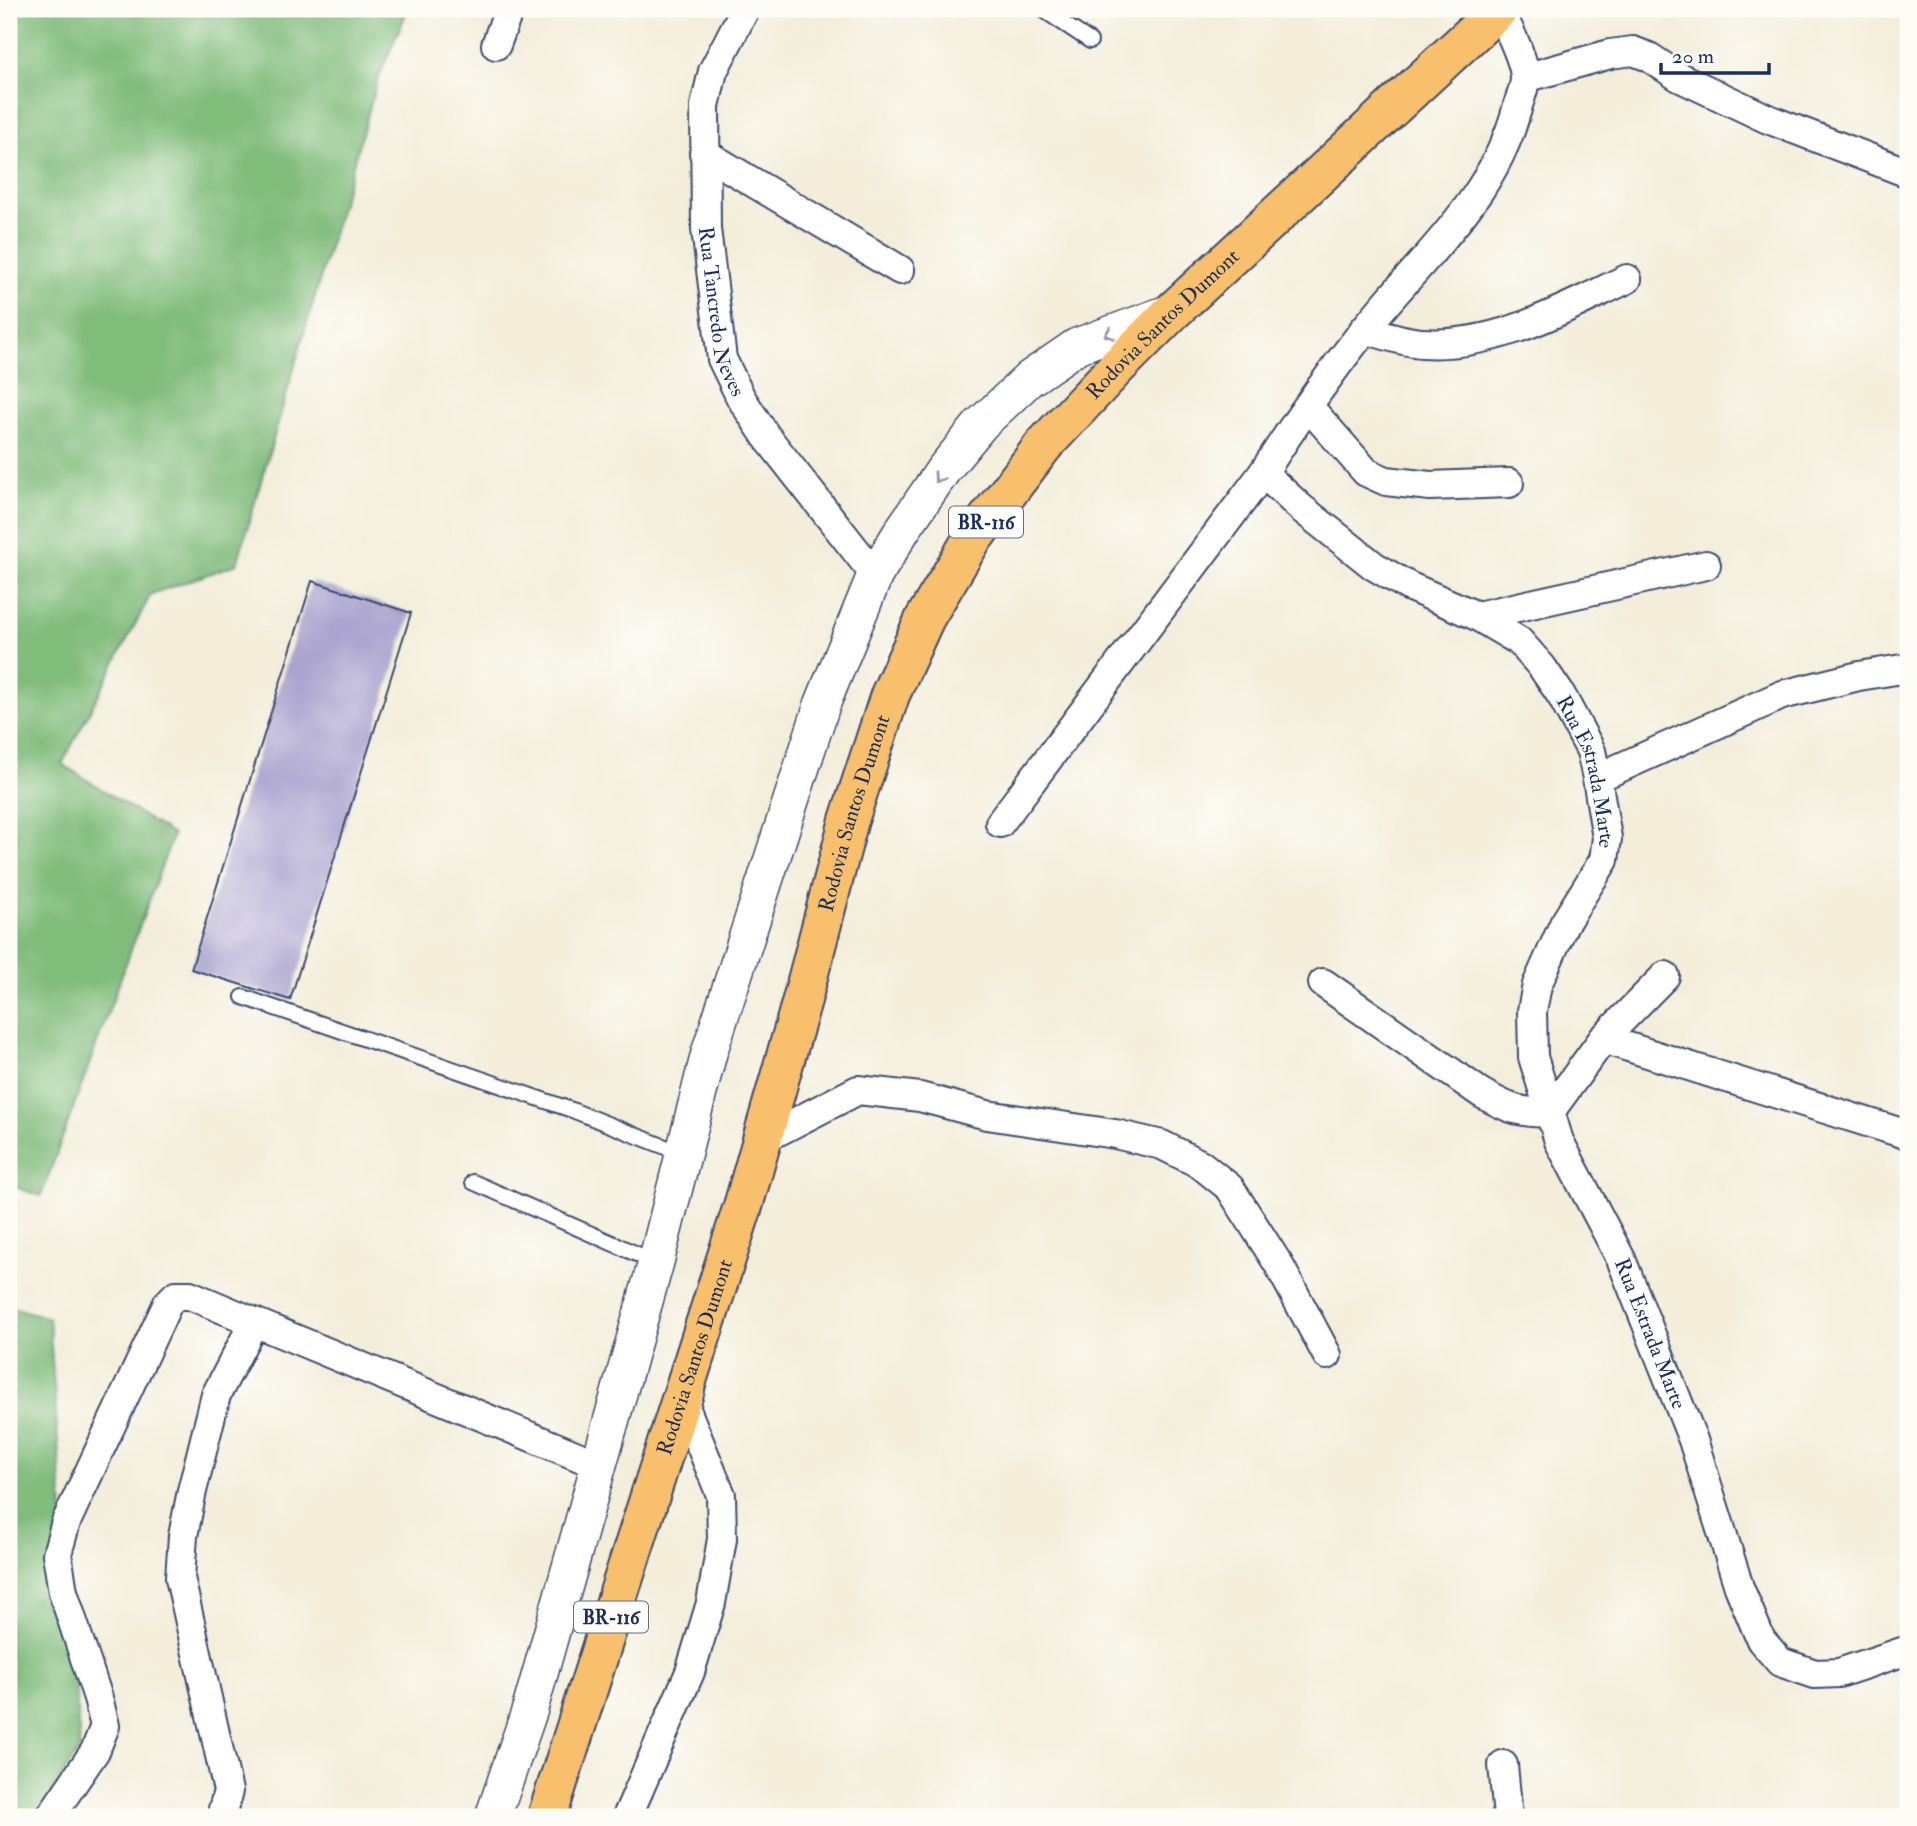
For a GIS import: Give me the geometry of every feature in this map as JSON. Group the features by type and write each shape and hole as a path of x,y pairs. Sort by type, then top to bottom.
{"highway":[{"name":"Rodovia Santos Dumont","path":"547,1817 744,1203 802,1000 849,820 890,695 925,618 971,541 1043,446 1116,368 1173,311 1499,9"}],"street":[{"path":"496,45 509,9"},
{"name":"Rua Tancredo Neves","path":"745,9 713,71 705,106 706,229 722,359 741,398 766,436 875,575"},
{"path":"1000,823 1263,473 1364,329 1456,224 1490,175 1509,134 1525,78 1517,48 1499,9"},
{"path":"1525,78 1610,54 1633,51 1648,57 1679,77 1768,119 1908,173"},
{"path":"704,153 900,270"},
{"path":"1364,329 1422,343 1471,340 1510,331 1627,279"},
{"path":"493,1817 530,1709 599,1465 656,1262 709,1053 822,705 875,575 944,469 981,424 1029,379 1077,346 1173,311"},
{"path":"1308,406 1366,472 1386,481 1430,486 1508,483"},
{"name":"Rua Estrada Marte","path":"1263,473 1301,508 1374,566 1408,586 1477,616 1519,641 1542,667 1561,695 1591,751 1607,838 1604,860 1564,925 1536,985 1532,1011 1533,1058 1559,1141 1621,1259 1693,1440 1739,1587 1761,1640 1780,1662 1815,1674 1839,1673 1908,1650"},
{"path":"1477,616 1706,565"},
{"path":"1597,778 1782,695 1859,676 1908,668"},
{"path":"1323,983 1481,1093 1504,1106 1523,1112 1549,1113 1603,1039 1665,976"},
{"path":"1603,1039 1908,1135"},
{"path":"761,1140 858,1090 920,1097 987,1115 1115,1134 1162,1145 1200,1164 1230,1188 1279,1265 1327,1355"},
{"path":"627,1817 690,1672 711,1603 722,1539 721,1495 685,1407 744,1203"},
{"path":"50,1817 95,1751 105,1726 63,1592 57,1554 66,1522 168,1303 176,1294 190,1295 599,1465"},
{"path":"221,1817 228,1791 180,1578 183,1536 191,1491 216,1395 254,1322"},
{"path":"1503,1765 1508,1817"}],"lane":[{"path":"1042,9 1090,41"},
{"path":"243,997 572,1110 683,1154"},
{"path":"473,1182 656,1262"}],"green space":[{"path":"9,9 408,9 378,79 237,564 151,594 62,764 173,835 41,1196 9,1185"},
{"path":"9,1306 49,1318 80,1748 35,1817 9,1817"}],"building":[{"path":"312,581 411,613 290,1000 191,969"}]}
